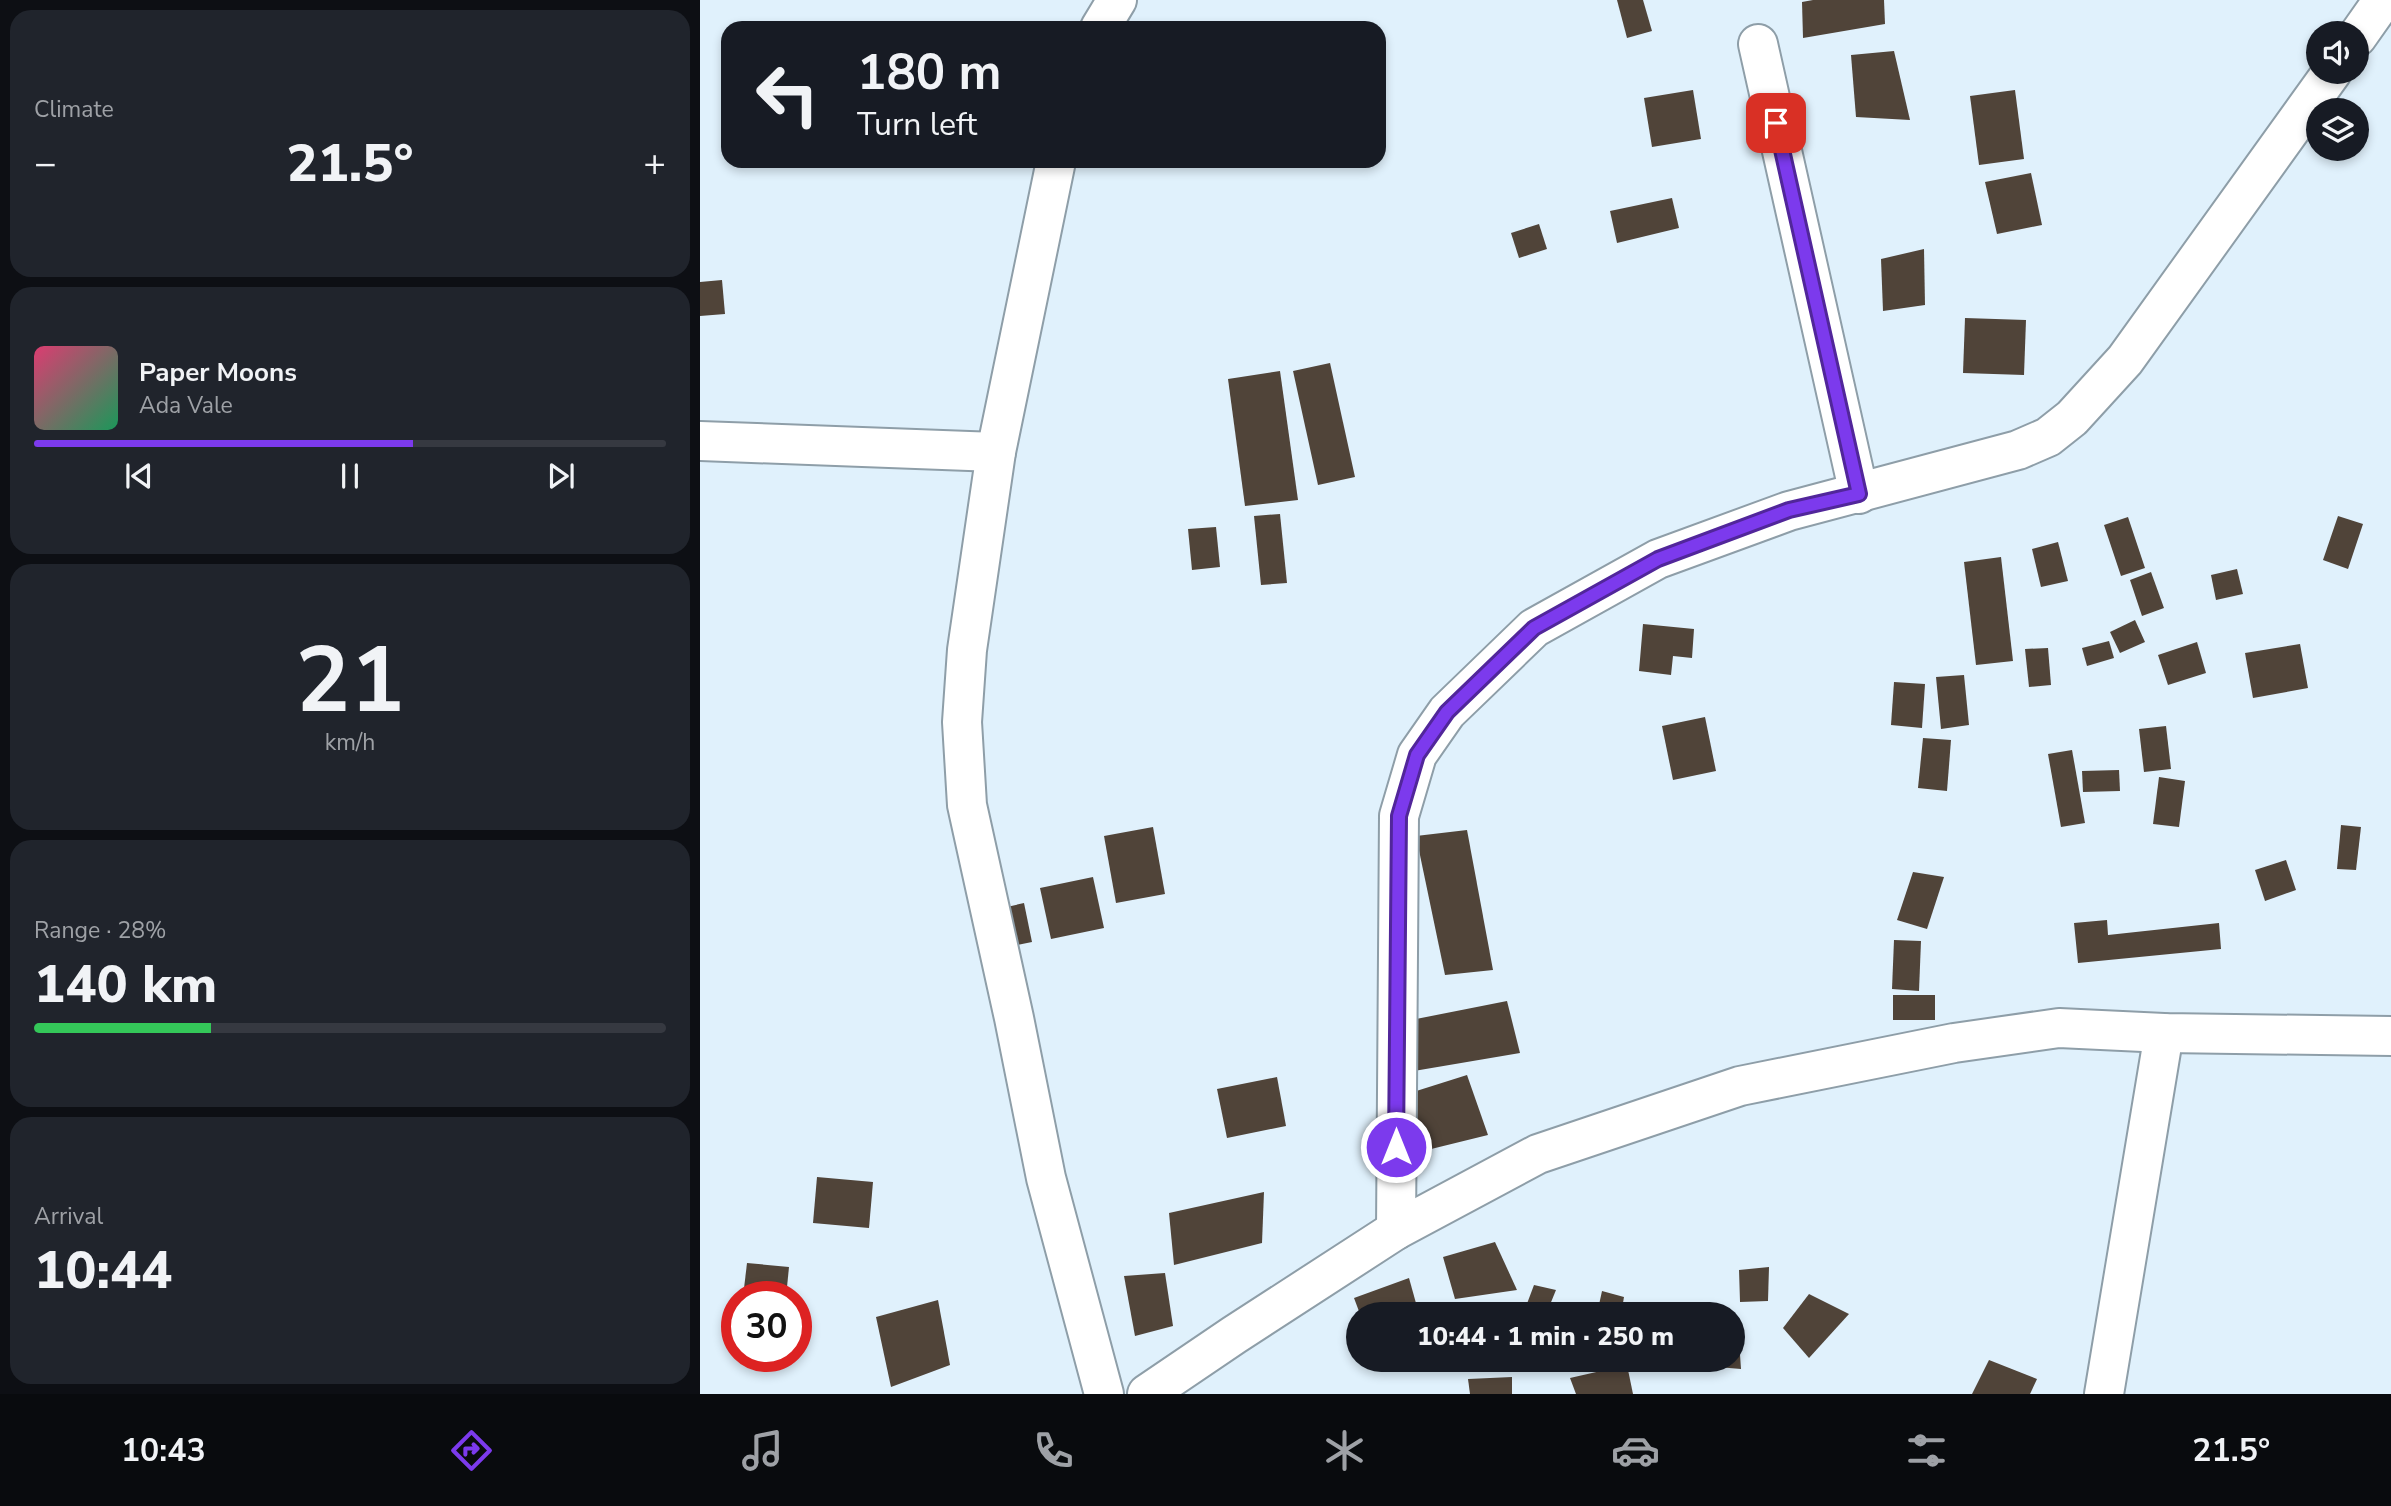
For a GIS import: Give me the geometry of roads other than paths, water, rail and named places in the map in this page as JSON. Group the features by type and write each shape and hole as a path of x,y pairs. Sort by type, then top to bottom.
{"street":[{"path":"1104,21 1116,0"},
{"path":"2369,21 2384,0"},
{"path":"1758,44 1859,494"},
{"path":"1396,1230 1399,816 1417,755 1447,712 1534,628 1658,559 1789,510 1859,494 2018,450 2048,437 2071,418 2125,360 2323,84"},
{"path":"1055,168 996,452 967,650 962,722 967,805 1046,1178 1104,1394"},
{"path":"700,441 996,452"},
{"path":"1147,1394 1396,1230 1538,1154 1740,1086 1954,1044 2059,1028 2391,1036"},
{"path":"2104,1394 2164,1032"}]}
